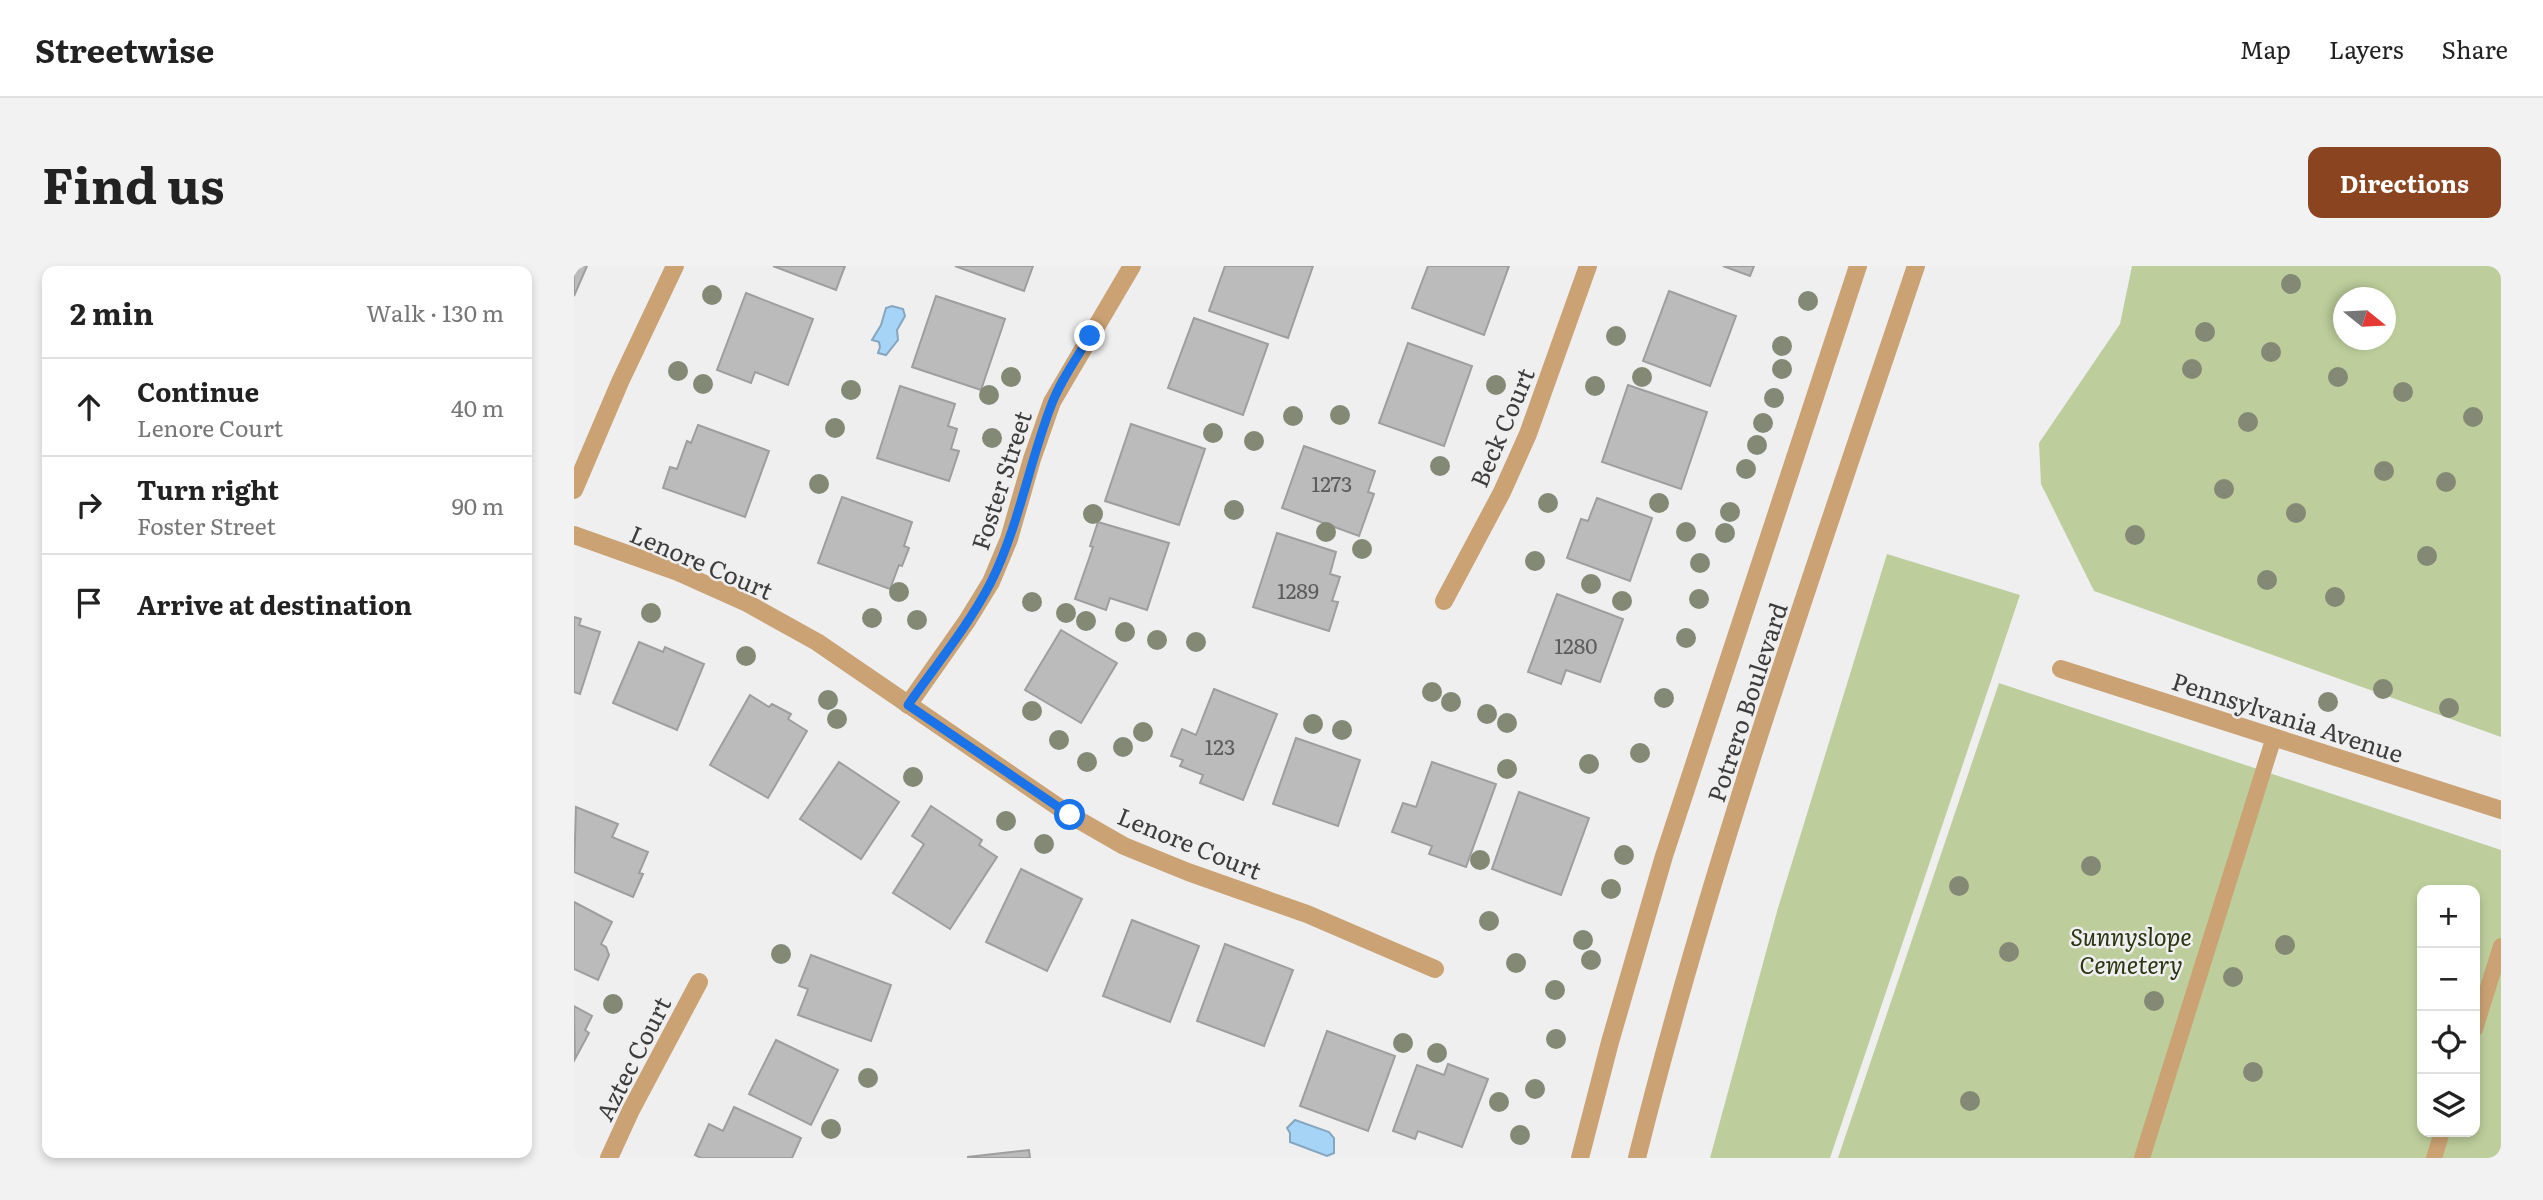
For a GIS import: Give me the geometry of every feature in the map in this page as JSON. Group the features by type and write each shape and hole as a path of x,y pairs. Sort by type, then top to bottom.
{"street":[{"path":"574,490 620,382 675,266"},
{"name":"Foster Street","path":"908,705 991,582 1009,539 1052,402 1132,266"},
{"name":"Beck Court","path":"1444,601 1502,492 1528,434 1588,266"},
{"name":"Potrero Boulevard","path":"1580,1158 1610,1042 1664,856 1858,266"},
{"name":"Potrero Boulevard","path":"1637,1158 1711,892 1768,711 1916,266"},
{"name":"Lenore Court","path":"574,535 678,572 745,602 817,642 1070,815 1124,846 1307,914 1436,969"},
{"name":"Pennsylvania Avenue","path":"2061,669 2501,810"},
{"name":"Aztec Court","path":"609,1158 631,1110 699,982"}],"lane":[{"path":"2142,1158 2274,737"},
{"path":"2480,1013 2501,946"},
{"path":"2434,1158 2440,1137"}],"green space":[{"path":"2132,266 2501,266 2501,737 2094,591 2041,484 2039,443 2120,324"},
{"path":"1887,554 2020,595 1830,1158 1710,1158 1778,908"},
{"name":"Sunnyslope Cemetery","path":"1999,683 2501,850 2501,1158 1838,1158"}],"water":[{"path":"892,306 903,309 905,316 897,330 898,340 886,355 878,353 879,342 872,340 881,325 886,308"},
{"path":"1295,1120 1329,1132 1334,1138 1334,1153 1327,1156 1290,1142 1287,1128"}],"building":[{"path":"574,266 587,266 574,296"},
{"path":"773,266 845,266 836,290"},
{"path":"955,266 1033,266 1024,291"},
{"path":"1225,266 1313,266 1288,338 1209,311"},
{"path":"1428,266 1509,266 1484,335 1412,308"},
{"path":"1723,266 1754,266 1750,276"},
{"path":"1669,291 1736,316 1710,386 1643,361"},
{"path":"746,293 813,319 788,385 755,372 751,383 717,370"},
{"path":"936,296 1005,319 981,390 912,367"},
{"path":"1194,318 1268,344 1243,415 1168,388"},
{"path":"1408,343 1472,366 1444,446 1379,423"},
{"path":"1628,385 1707,412 1681,489 1602,462"},
{"path":"900,386 955,404 948,426 957,429 951,449 959,451 949,481 877,458"},
{"path":"1131,424 1205,449 1179,525 1105,501"},
{"path":"698,425 769,451 745,517 663,488 670,467 677,469 687,441 691,443"},
{"path":"1304,446 1375,471 1368,492 1374,494 1359,536 1282,508"},
{"path":"842,497 912,522 904,546 909,548 890,589 818,563"},
{"path":"1597,498 1652,518 1630,581 1567,558 1581,519 1588,521"},
{"path":"1098,522 1169,543 1147,610 1110,598 1106,610 1075,599 1093,547 1090,546"},
{"path":"1277,533 1336,552 1330,574 1340,577 1332,601 1338,602 1329,631 1253,607"},
{"path":"1557,594 1623,619 1600,682 1566,670 1561,684 1528,672"},
{"path":"574,617 581,619 579,625 600,632 580,694 574,692"},
{"path":"1061,630 1117,663 1081,723 1025,690"},
{"path":"639,642 663,652 665,647 704,664 677,730 613,703"},
{"path":"1214,689 1277,714 1243,800 1200,783 1203,775 1180,766 1183,760 1171,756 1182,729 1196,735"},
{"path":"750,695 769,707 772,704 791,714 788,719 807,731 768,798 710,765"},
{"path":"1296,738 1360,760 1338,826 1273,804"},
{"path":"839,762 899,802 861,859 800,819"},
{"path":"1432,762 1496,784 1466,867 1429,854 1432,846 1392,832 1403,803 1416,807"},
{"path":"1519,792 1589,818 1561,895 1492,869"},
{"path":"931,806 982,840 979,845 997,857 950,929 893,893 924,844 912,836"},
{"path":"576,807 618,824 612,837 648,852 639,873 643,874 633,897 574,872"},
{"path":"1021,869 1082,899 1047,971 986,942"},
{"path":"574,902 612,922 601,944 606,947 609,955 598,980 574,969"},
{"path":"1132,920 1199,946 1170,1022 1103,996"},
{"path":"1225,944 1293,970 1264,1046 1197,1021"},
{"path":"811,955 891,985 871,1041 798,1015 808,989 799,986"},
{"path":"574,1006 592,1016 585,1030 589,1033 575,1059"},
{"path":"1327,1031 1395,1056 1368,1131 1300,1106"},
{"path":"776,1040 838,1070 811,1125 749,1094"},
{"path":"1448,1064 1488,1079 1462,1147 1418,1131 1415,1139 1393,1131 1417,1065 1444,1075"},
{"path":"734,1107 801,1138 792,1158 701,1158 695,1155 709,1124 723,1131"},
{"path":"1029,1150 1030,1158 968,1158 968,1157"}],"route":[{"path":"1070,815 908,705 991,582 1009,539 1052,402 1090,336"}]}
